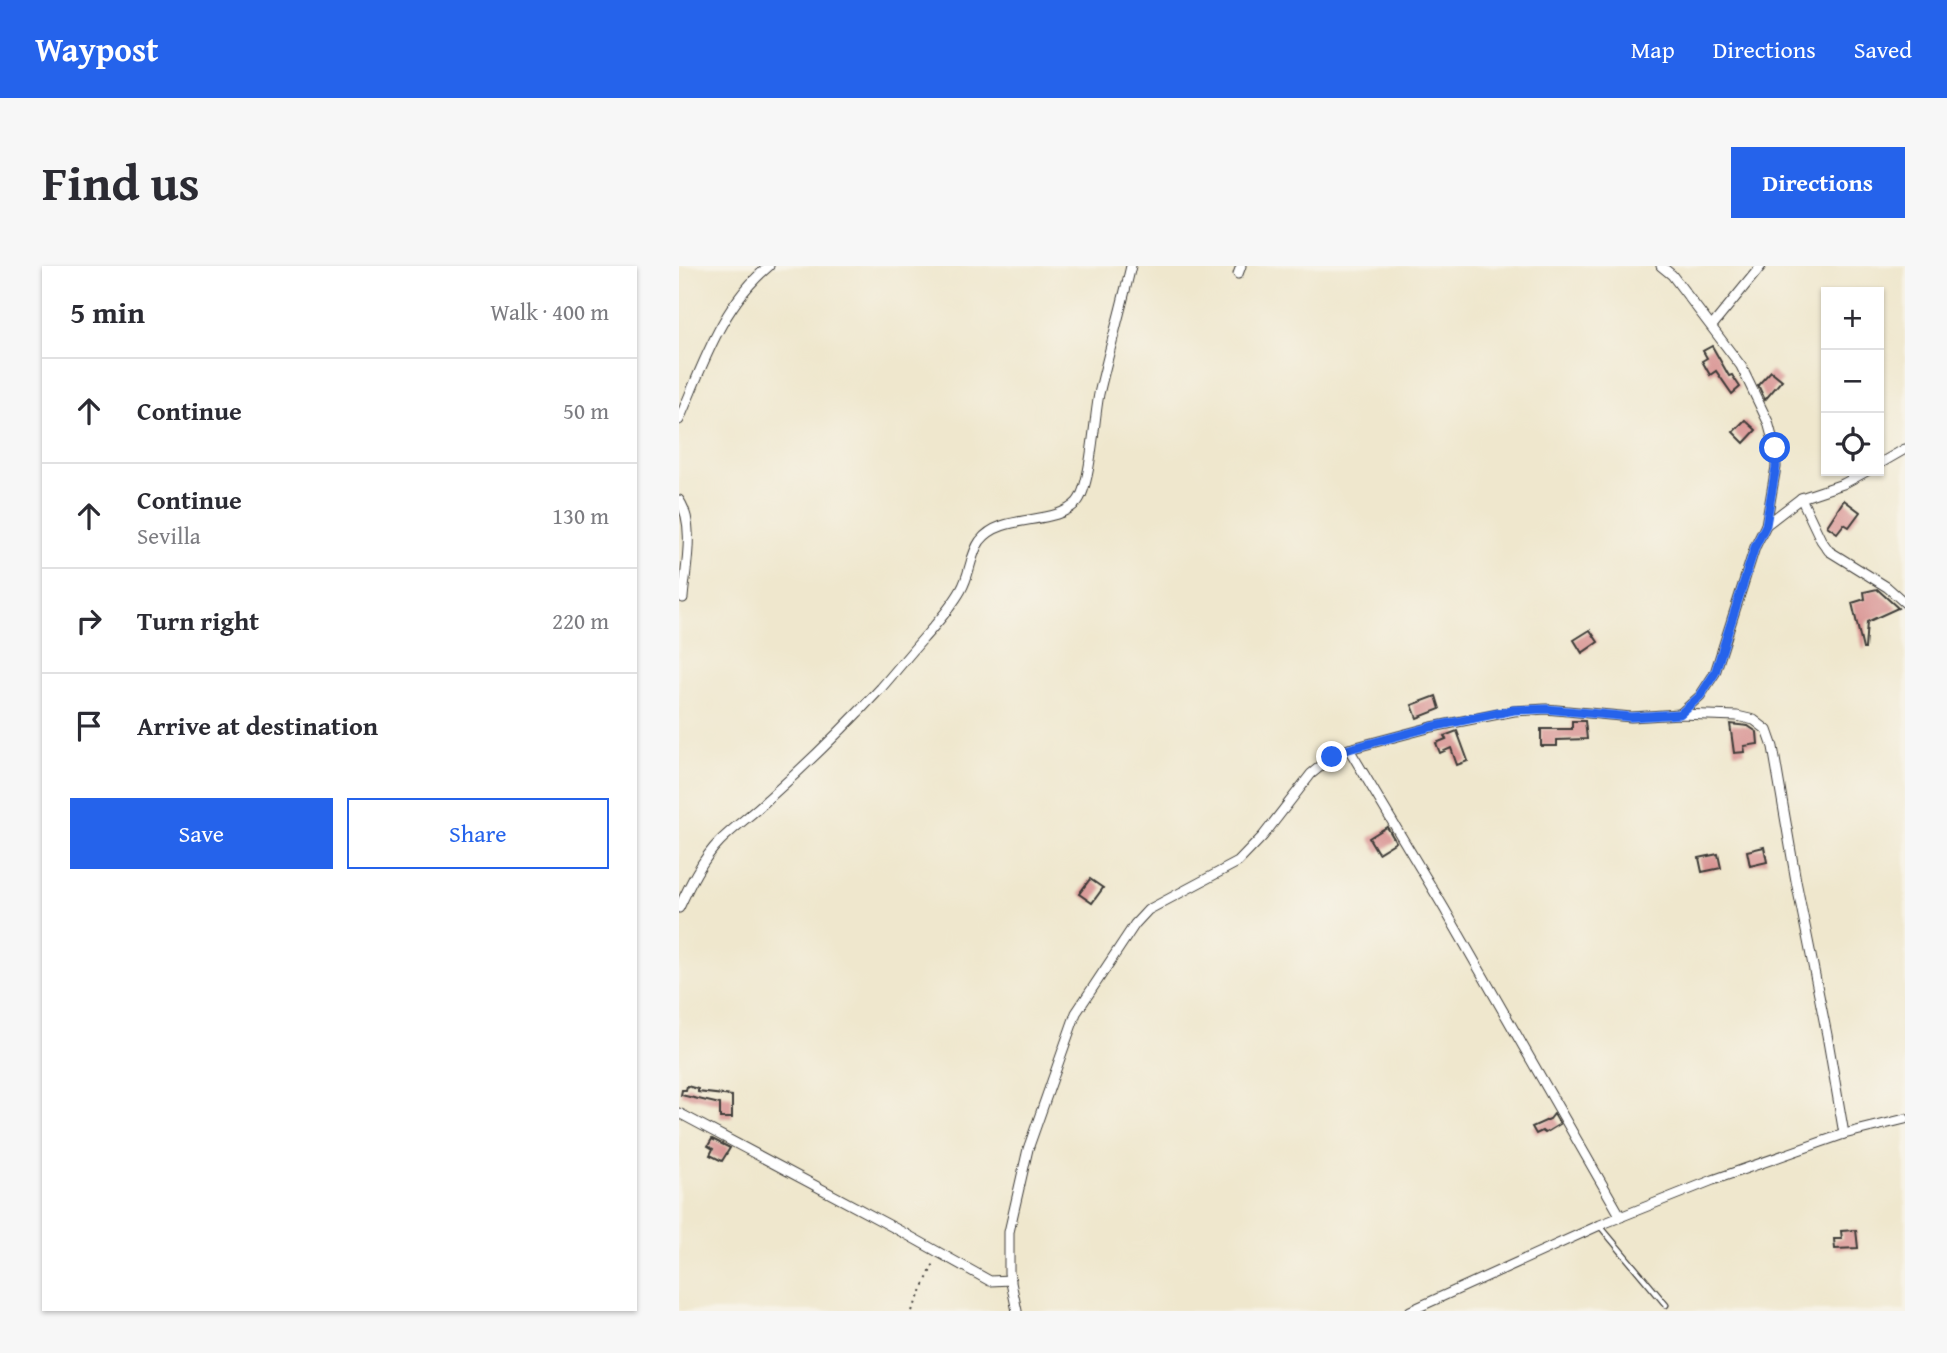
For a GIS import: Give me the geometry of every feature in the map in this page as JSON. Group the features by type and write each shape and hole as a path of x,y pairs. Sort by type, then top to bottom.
{"street":[{"path":"679,420 709,348 727,314 755,278 769,266"},
{"path":"679,908 702,866 720,841 766,802 827,743 941,618 962,590 980,541 1002,527 1055,514 1077,502 1087,477 1099,395 1131,266"},
{"path":"1661,266 1672,270 1741,366 1768,422 1775,448 1776,467 1766,525 1755,547 1715,673 1700,696 1680,714"},
{"path":"1712,326 1761,266"},
{"path":"1884,461 1905,449"},
{"path":"1766,525 1801,498 1843,484 1858,476"},
{"path":"1801,498 1829,551 1887,587 1905,603"},
{"path":"679,500 684,508 688,527 683,598"},
{"path":"1017,1311 1009,1273 1009,1232 1028,1149 1076,1013 1135,924 1148,910 1238,862 1263,836 1311,774 1332,757 1349,749 1431,727 1514,710 1546,709 1631,717 1680,714 1737,716 1754,720 1767,730 1773,747 1844,1134"},
{"path":"1349,749 1444,908 1621,1217"},
{"path":"679,1113 990,1281 1011,1280"},
{"path":"1410,1311 1600,1225 1713,1180 1844,1134 1905,1119"}],"lane":[{"path":"1600,1225 1666,1305"}],"path":[{"path":"912,1311 939,1252"}],"building":[{"path":"1712,346 1729,376 1732,375 1740,387 1732,394 1716,371 1710,375 1702,361 1707,358 1703,351"},
{"path":"1771,371 1782,380 1765,400 1758,385"},
{"path":"1745,420 1756,430 1744,443 1733,432"},
{"path":"1844,500 1860,512 1849,527 1844,524 1837,533 1827,526"},
{"path":"1877,589 1898,608 1867,622 1863,649 1852,603 1865,599 1864,592"},
{"path":"1590,630 1598,642 1582,653 1574,640"},
{"path":"1436,696 1440,709 1417,718 1412,705"},
{"path":"1572,721 1585,721 1587,739 1557,740 1557,746 1541,746 1541,729 1572,729"},
{"path":"1730,724 1748,726 1757,732 1758,744 1744,746 1745,752 1734,753"},
{"path":"1457,731 1468,761 1457,765 1451,748 1440,753 1436,743 1446,739 1444,736"},
{"path":"1387,827 1396,842 1378,853 1369,838"},
{"path":"1764,847 1767,862 1750,866 1747,851"},
{"path":"1718,854 1721,868 1702,872 1699,858"},
{"path":"1090,879 1103,888 1092,903 1079,894"},
{"path":"687,1086 698,1089 698,1092 732,1096 732,1118 720,1118 720,1104 681,1095"},
{"path":"1554,1114 1560,1124 1545,1133 1542,1131 1536,1134 1532,1127 1550,1119"},
{"path":"712,1139 730,1148 722,1161 710,1155 713,1149 708,1146"},
{"path":"1856,1230 1858,1248 1835,1249 1834,1239 1842,1239 1841,1231"}],"route":[{"path":"1332,757 1349,749 1431,727 1514,710 1546,709 1631,717 1680,714 1700,696 1715,673 1755,547 1766,525 1776,467 1775,448"}]}
